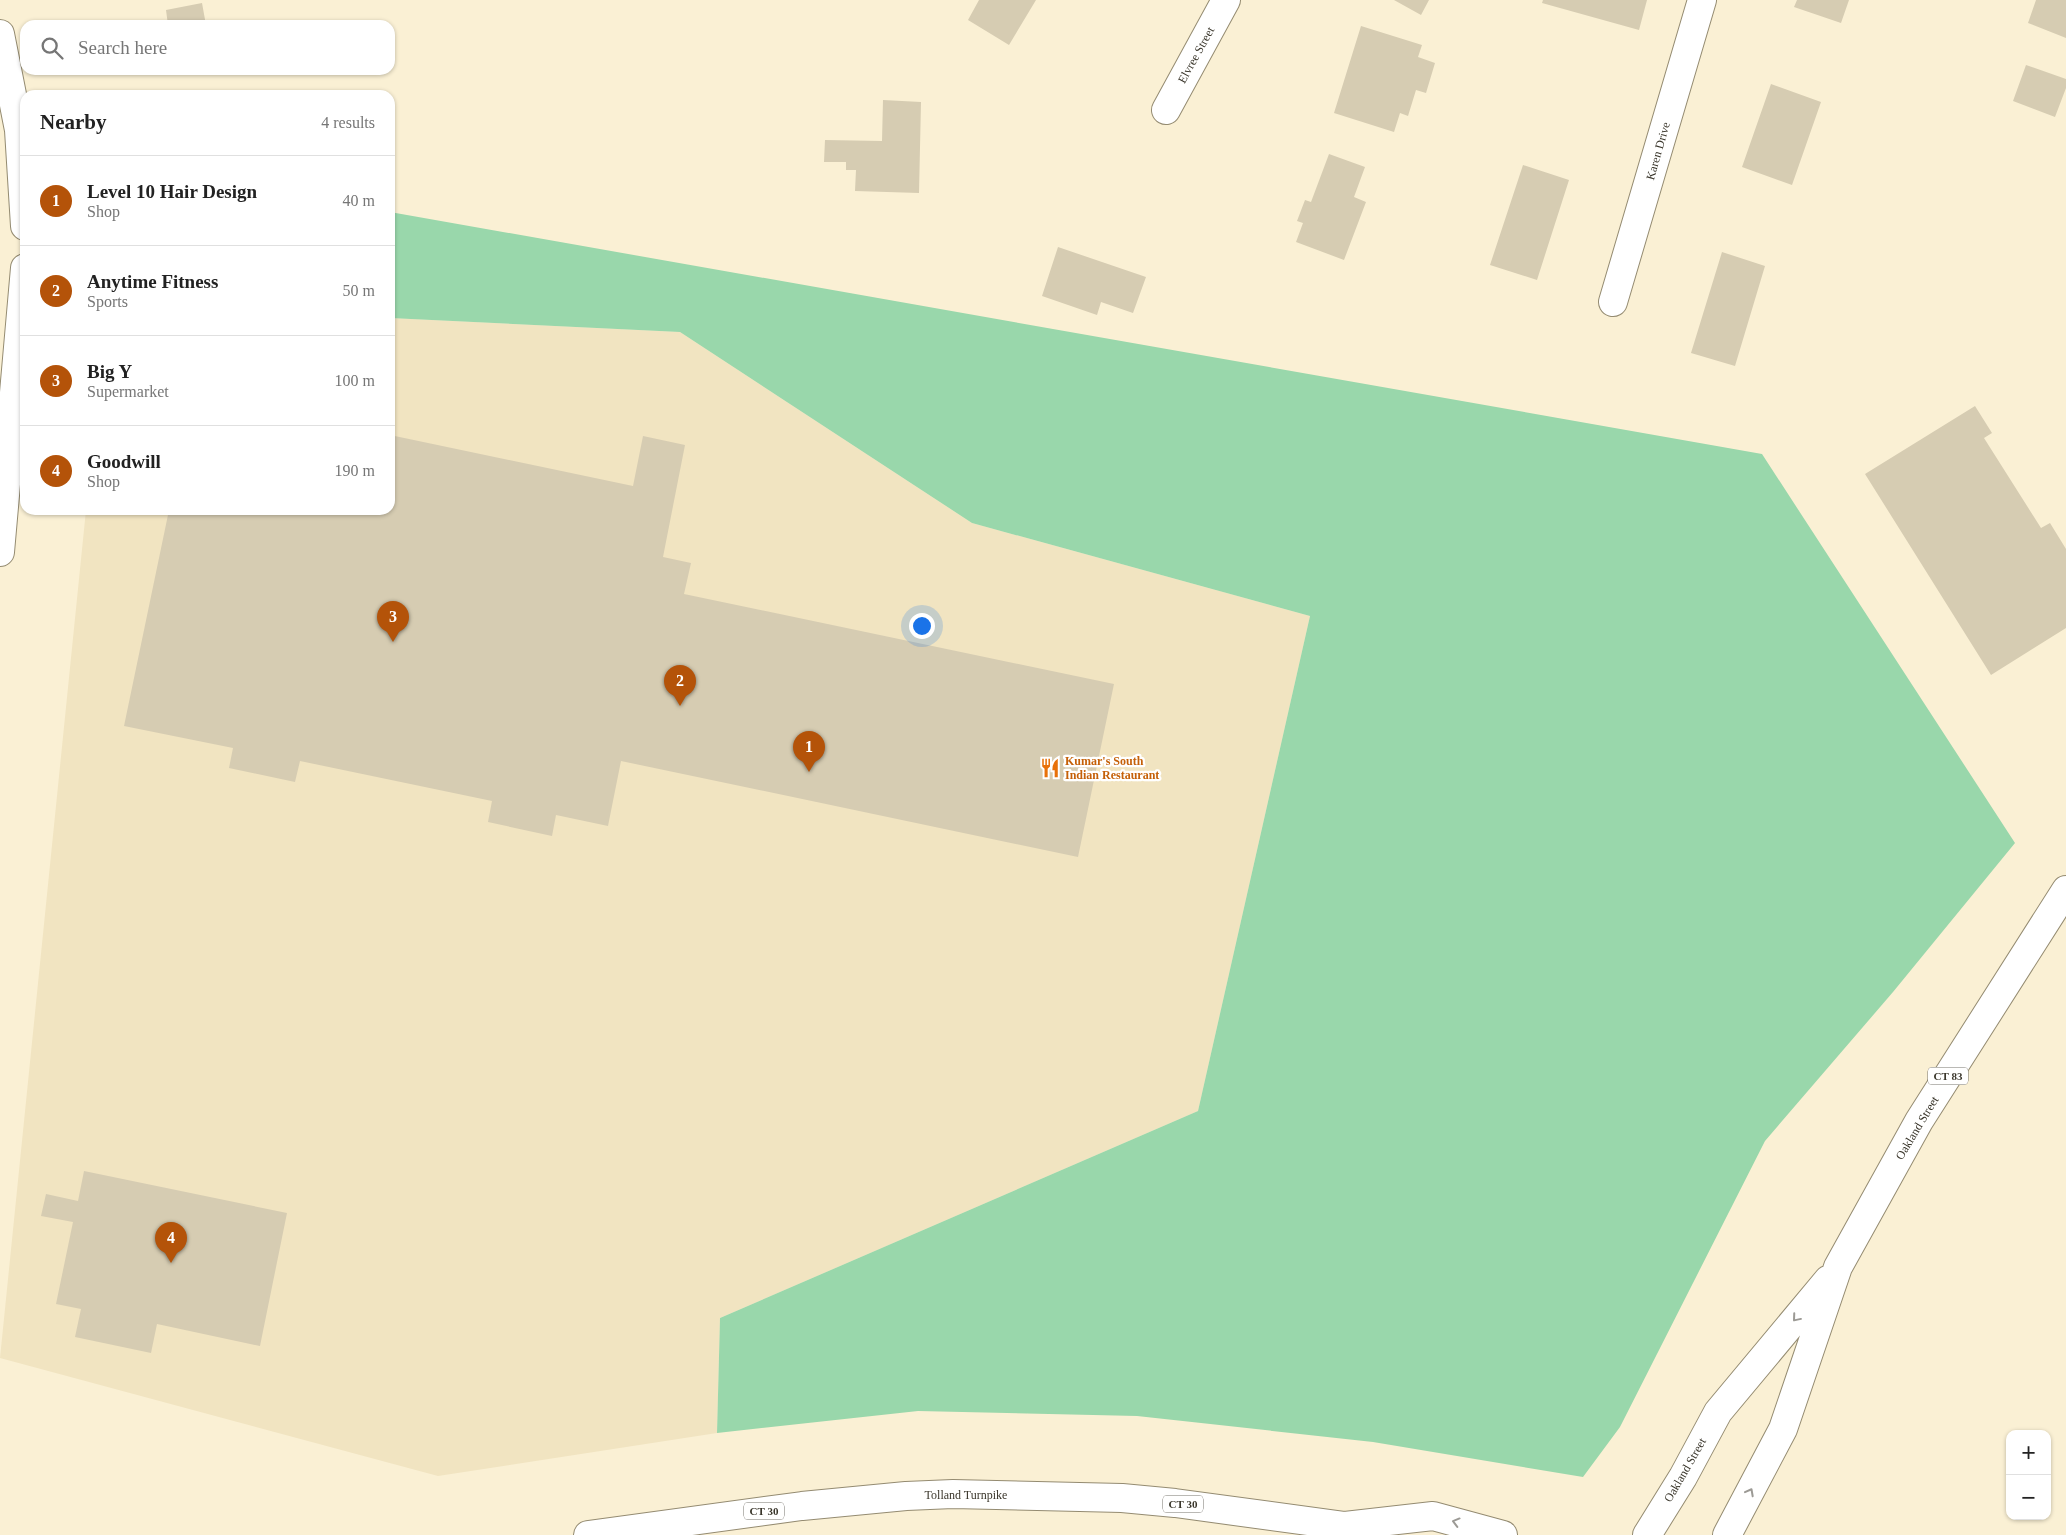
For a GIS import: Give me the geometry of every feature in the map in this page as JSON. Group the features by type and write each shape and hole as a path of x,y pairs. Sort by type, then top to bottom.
{"main road":[{"name":"Elvree Street","path":"1166,110 1226,0"},
{"name":"Karen Drive","path":"1613,302 1702,0"},
{"path":"0,34 19,130 20,146"},
{"path":"0,552 20,325"},
{"name":"Oakland Street","path":"1727,1535 1784,1429 1838,1267 1919,1121 2066,890"},
{"name":"Oakland Street","path":"1647,1535 1683,1477 1718,1412 1838,1267"},
{"name":"Tolland Turnpike","path":"588,1535 802,1506 906,1496 953,1494 1122,1498 1193,1505 1350,1531 1433,1516 1503,1535"}],"shaded area":[{"path":"395,318 680,332 972,523 1310,616 1198,1111 720,1318 717,1433 438,1476 0,1358 85,515 395,515"}],"green space":[{"path":"395,213 1762,454 2015,843 1893,992 1765,1141 1620,1427 1583,1477 1373,1442 1137,1416 918,1411 717,1433 720,1318 1198,1111 1310,616 972,523 680,332 395,318"}],"building":[{"path":"979,0 1036,0 1009,45 968,20"},
{"path":"1394,0 1429,0 1421,15"},
{"path":"1543,0 1647,0 1639,30 1542,3"},
{"path":"1797,0 1849,0 1841,23 1794,7"},
{"path":"2036,0 2066,0 2066,38 2028,23"},
{"path":"202,3 205,20 167,20 166,10"},
{"path":"1361,26 1422,45 1418,57 1435,63 1426,93 1416,90 1408,116 1400,113 1394,132 1334,113"},
{"path":"2026,65 2066,79 2066,88 2055,117 2013,101"},
{"path":"1771,84 1821,102 1792,185 1742,167"},
{"path":"883,100 921,102 919,193 855,191 856,170 846,170 846,162 824,162 825,140 882,141"},
{"path":"1329,154 1365,167 1354,197 1366,202 1344,260 1296,242 1303,223 1297,221 1305,200 1311,202"},
{"path":"1523,165 1569,180 1537,280 1490,265"},
{"path":"1058,247 1146,277 1133,313 1101,302 1097,315 1042,296"},
{"path":"1722,252 1765,266 1735,366 1691,353"},
{"path":"1975,406 1992,433 1984,438 2041,528 2050,523 2066,549 2066,628 1991,675 1865,474"},
{"path":"395,436 633,486 643,436 685,445 663,557 691,563 684,594 1114,684 1078,857 621,761 608,826 556,815 552,836 488,822 492,801 300,761 295,782 229,768 233,748 124,726 168,515 395,515"},
{"path":"84,1171 287,1213 260,1346 157,1324 151,1353 75,1337 81,1309 56,1304 73,1222 41,1216 46,1194 78,1201"}],"place":[{"name":"Big Y","path":"393,642"},
{"name":"Anytime Fitness","path":"680,706"},
{"name":"Kumar's South Indian Restaurant","path":"1050,768"},
{"name":"Level 10 Hair Design","path":"809,772"},
{"name":"Goodwill","path":"171,1263"}]}
